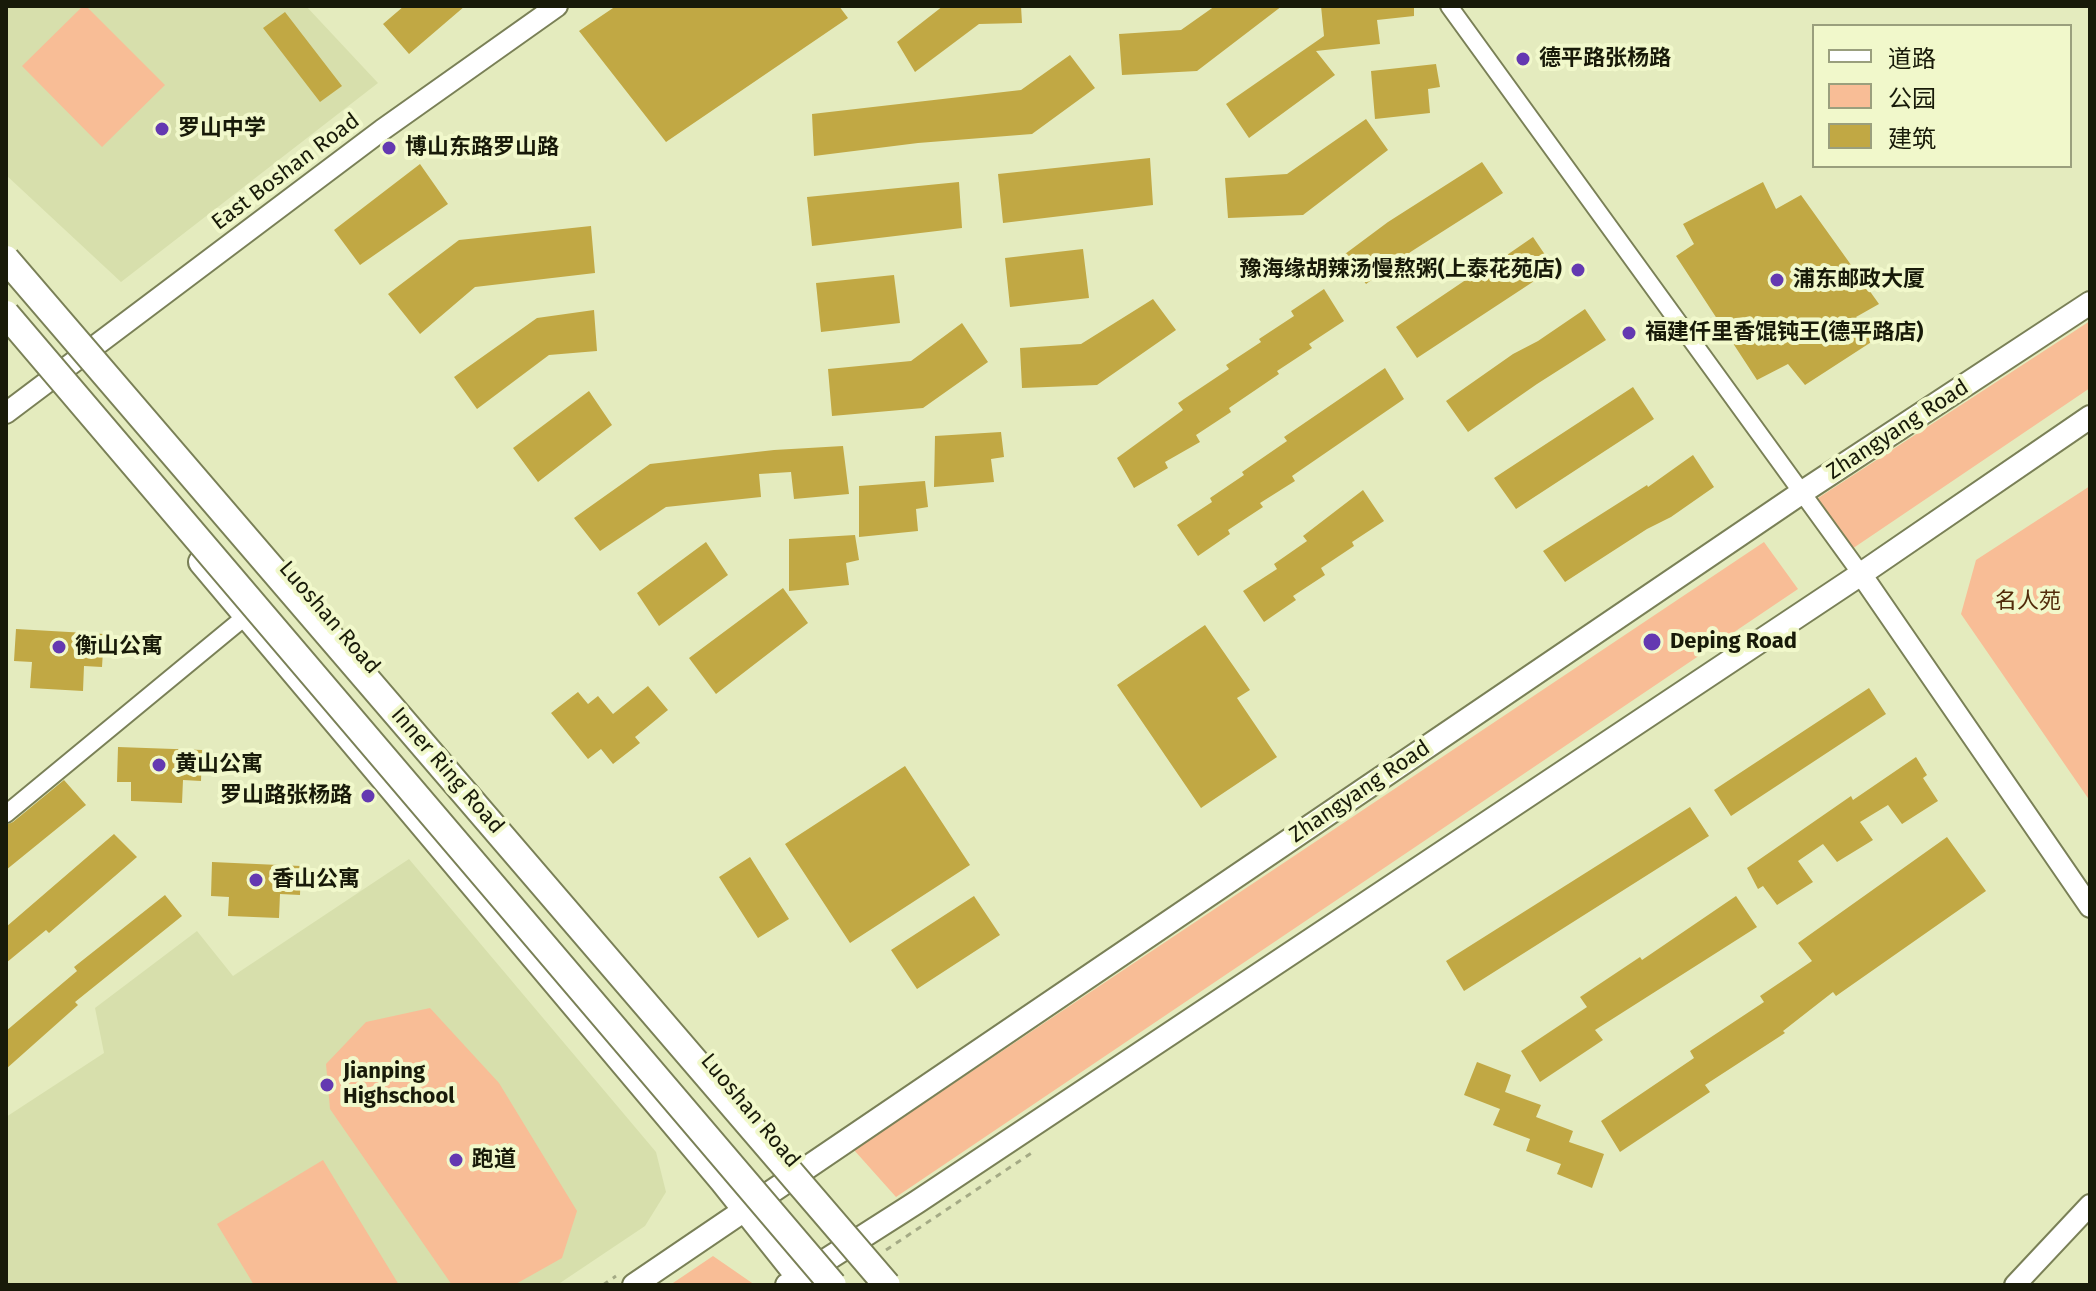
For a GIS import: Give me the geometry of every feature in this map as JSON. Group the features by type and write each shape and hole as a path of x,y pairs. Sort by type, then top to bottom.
{"highway":[{"name":"Inner Ring Road","path":"6,259 887,1285"},
{"name":"Inner Ring Road","path":"6,314 833,1285"}],"main road":[{"name":"Luoshan Road","path":"6,245 900,1285"},
{"name":"Zhangyang Road","path":"634,1285 1801,493 2090,303"},
{"path":"6,331 746,1211 797,1283 1861,574 2090,417"}],"street":[{"name":"East Boshan Road","path":"6,413 369,140 557,6"},
{"path":"1449,6 1861,574 2090,907"},
{"path":"6,814 246,616"},
{"path":"2015,1285 2090,1205"}],"shaded area":[{"name":"罗山中学","path":"6,6 306,6 378,83 121,282 6,175"},
{"name":"Jianping Highschool","path":"409,859 656,1152 666,1192 645,1226 557,1285 6,1285 6,1117 104,1053 95,1008 197,931 233,976"}],"green space":[{"path":"83,6 165,85 102,147 22,66"},
{"path":"2090,321 2090,388 1846,553 1812,502"},
{"name":"名人苑","path":"2090,486 2090,801 1961,614 1976,560"},
{"path":"1764,542 1798,589 896,1197 854,1150"},
{"name":"跑道","path":"430,1008 499,1083 577,1211 562,1258 514,1285 452,1285 330,1109 326,1064 366,1022"},
{"path":"323,1160 399,1285 254,1285 217,1224"},
{"path":"713,1256 755,1285 670,1285"}],"building":[{"path":"404,6 465,6 409,54 383,24"},
{"path":"616,6 839,6 848,18 666,142 579,31"},
{"path":"943,6 1021,6 1022,23 979,24 915,72 897,42"},
{"path":"1215,6 1282,6 1197,71 1122,75 1119,34 1181,30"},
{"path":"1321,6 1414,6 1414,16 1377,20 1380,44 1316,51 1335,75 1249,138 1226,104 1324,36"},
{"path":"285,12 342,86 320,102 263,28"},
{"path":"1070,55 1095,88 1032,134 918,143 814,156 812,114 1021,90"},
{"path":"1436,64 1440,87 1428,89 1430,113 1375,119 1371,71"},
{"path":"1366,119 1388,150 1303,215 1228,218 1225,178 1287,174"},
{"path":"1150,158 1153,205 1003,223 998,174"},
{"path":"1482,162 1503,193 1366,284 1345,254 1388,222"},
{"path":"420,164 448,204 360,265 334,230"},
{"path":"959,182 962,228 812,246 807,197"},
{"name":"浦东邮政大厦","path":"1763,182 1776,209 1801,195 1879,304 1856,317 1876,339 1805,385 1788,364 1757,380 1676,256 1694,244 1683,224"},
{"path":"591,226 595,273 475,287 420,334 388,294 459,240"},
{"path":"1533,237 1554,268 1417,358 1396,327"},
{"path":"1083,249 1089,298 1010,307 1005,258"},
{"path":"894,275 900,323 821,332 816,283"},
{"path":"1324,289 1344,321 1309,344 1312,348 1277,371 1279,374 1229,408 1231,412 1196,435 1200,442 1165,462 1168,468 1134,488 1117,458 1183,410 1178,403 1229,369 1226,365 1261,342 1259,339 1294,316 1291,311"},
{"path":"1153,299 1176,330 1097,385 1022,388 1020,348 1081,344"},
{"path":"1585,309 1606,340 1468,432 1446,401"},
{"path":"594,310 597,351 549,355 477,409 454,377 537,318"},
{"path":"962,323 988,362 923,408 832,416 828,369 911,361"},
{"path":"1385,368 1404,399 1292,476 1295,481 1260,503 1263,507 1228,530 1230,534 1198,556 1177,525 1212,502 1210,498 1287,441 1284,437"},
{"path":"1633,387 1654,419 1516,509 1494,478"},
{"path":"589,391 612,425 538,482 513,448"},
{"path":"1001,432 1004,457 991,459 994,482 934,487 935,436"},
{"path":"843,446 849,494 794,499 791,472 759,474 761,497 666,507 600,551 574,518 650,464 774,450"},
{"path":"1693,455 1714,487 1565,582 1543,551 1648,487"},
{"path":"925,481 928,507 916,509 918,531 859,537 859,486"},
{"path":"1363,490 1384,521 1321,568 1325,575 1293,596 1296,600 1264,622 1243,591 1277,569 1274,564 1307,541 1303,536"},
{"path":"855,535 859,560 846,563 849,585 789,591 789,539"},
{"path":"706,542 728,575 659,626 637,593"},
{"path":"783,588 808,623 716,694 689,658"},
{"path":"1205,625 1250,690 1237,698 1277,757 1201,808 1117,685"},
{"name":"衡山公寓","path":"16,629 104,634 102,667 84,666 83,691 30,688 32,662 14,661"},
{"path":"648,686 668,710 635,737 640,743 613,764 601,749 588,759 551,713 578,692 588,704 598,696 613,714"},
{"path":"1869,688 1886,714 1731,816 1714,790"},
{"name":"黄山公寓","path":"118,747 202,750 201,781 183,780 182,803 131,801 131,782 117,782"},
{"path":"1916,757 1927,775 1923,778 1938,801 1902,824 1888,805 1860,822 1873,840 1837,862 1823,844 1798,861 1813,882 1777,905 1763,886 1758,889 1747,868 1851,796 1853,800"},
{"path":"905,766 970,865 850,943 785,844"},
{"path":"64,780 86,805 6,870 6,825"},
{"path":"1690,807 1709,836 1464,991 1446,961"},
{"path":"114,834 137,857 49,933 46,930 6,963 6,927"},
{"path":"1947,837 1986,891 1836,996 1833,992 1783,1031 1785,1033 1705,1085 1710,1092 1620,1152 1601,1121 1694,1058 1690,1051 1764,1002 1760,996 1812,961 1798,943"},
{"path":"750,857 789,919 758,938 719,877"},
{"name":"香山公寓","path":"212,862 301,866 300,895 280,894 279,918 228,916 229,897 211,896"},
{"path":"165,895 182,916 75,1002 78,1005 6,1069 6,1031 77,971 74,967"},
{"path":"974,896 1000,935 917,989 891,950"},
{"path":"1736,896 1757,927 1595,1030 1603,1040 1540,1082 1521,1051 1587,1007 1580,997 1640,957 1642,960"},
{"path":"1477,1062 1511,1075 1505,1092 1541,1105 1536,1117 1573,1131 1569,1142 1604,1154 1592,1188 1557,1174 1561,1164 1526,1151 1530,1139 1493,1125 1500,1109 1464,1095"}],"place":[{"name":"德平路张杨路","path":"1523,59"},
{"name":"罗山中学","path":"162,129"},
{"name":"博山东路罗山路","path":"389,148"},
{"name":"豫海缘胡辣汤慢熬粥(上泰花苑店)","path":"1578,270"},
{"name":"浦东邮政大厦","path":"1777,280"},
{"name":"福建仟里香馄钝王(德平路店)","path":"1629,333"},
{"name":"Deping Road","path":"1652,642"},
{"name":"衡山公寓","path":"59,647"},
{"name":"黄山公寓","path":"159,765"},
{"name":"罗山路张杨路","path":"368,796"},
{"name":"香山公寓","path":"256,880"},
{"name":"Jianping Highschool","path":"327,1085"},
{"name":"跑道","path":"456,1160"}]}
